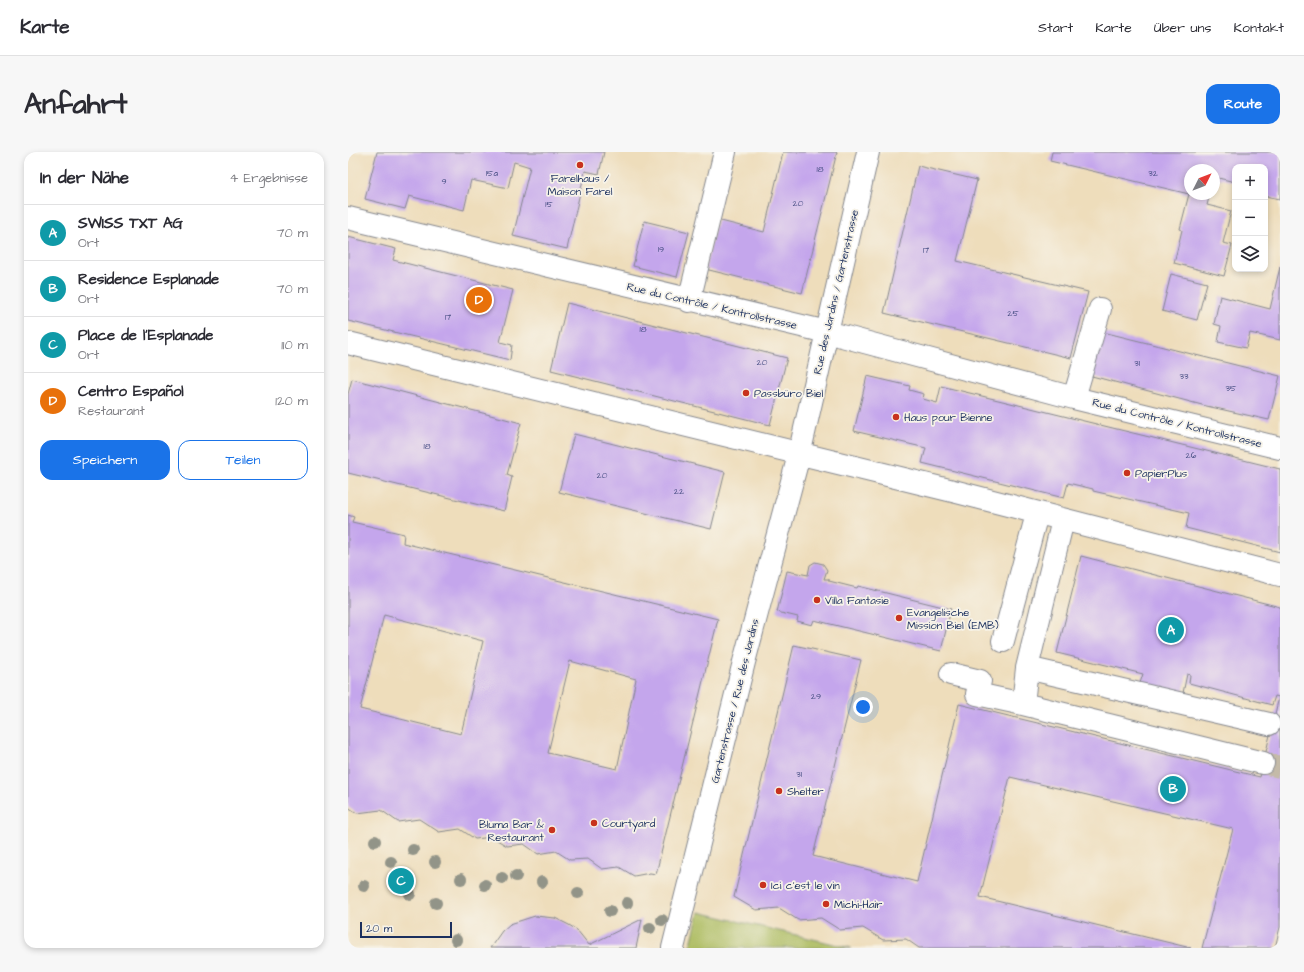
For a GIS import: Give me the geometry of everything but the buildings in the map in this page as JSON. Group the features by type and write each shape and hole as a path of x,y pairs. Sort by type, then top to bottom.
{"street":[{"path":"689,301 725,152"},
{"name":"Rue des Jardins / Gartenstrasse","path":"799,455 868,152"},
{"name":"Rue du Contrôle / Kontrollstrasse","path":"348,218 689,301 827,332 1074,398 1280,448"},
{"path":"1074,398 1100,309"},
{"path":"348,343 799,455 957,492 1036,514 1280,575"},
{"name":"Gartenstrasse / Rue des Jardins","path":"673,948 746,656 799,455"},
{"path":"1003,641 1036,514"},
{"path":"1023,704 1027,668 1063,520"},
{"path":"1027,668 1269,724"},
{"path":"951,674 980,681 977,694 1263,763"}],"green space":[{"path":"699,912 851,948 690,948"}],"tunnel":[{"path":"1263,763 1280,767"}],"place":[{"name":"Farelhaus / Maison Farel","path":"580,165"},
{"name":"Centro Español","path":"479,300"},
{"name":"Passbüro Biel","path":"746,393"},
{"name":"Haus pour Bienne","path":"896,417"},
{"name":"PapierPlus","path":"1127,473"},
{"name":"Villa Fantasie","path":"817,600"},
{"name":"Evangelische Mission Biel (EMB)","path":"899,618"},
{"name":"SWISS TXT AG","path":"1171,630"},
{"name":"Residence Esplanade","path":"1173,789"},
{"name":"Shelter","path":"779,791"},
{"name":"Courtyard","path":"594,823"},
{"name":"Bluma Bar & Restaurant","path":"552,830"},
{"name":"Place de l'Esplanade","path":"401,881"},
{"name":"Ici c'est le vin","path":"763,885"},
{"name":"Michi-Hair","path":"826,904"}]}
